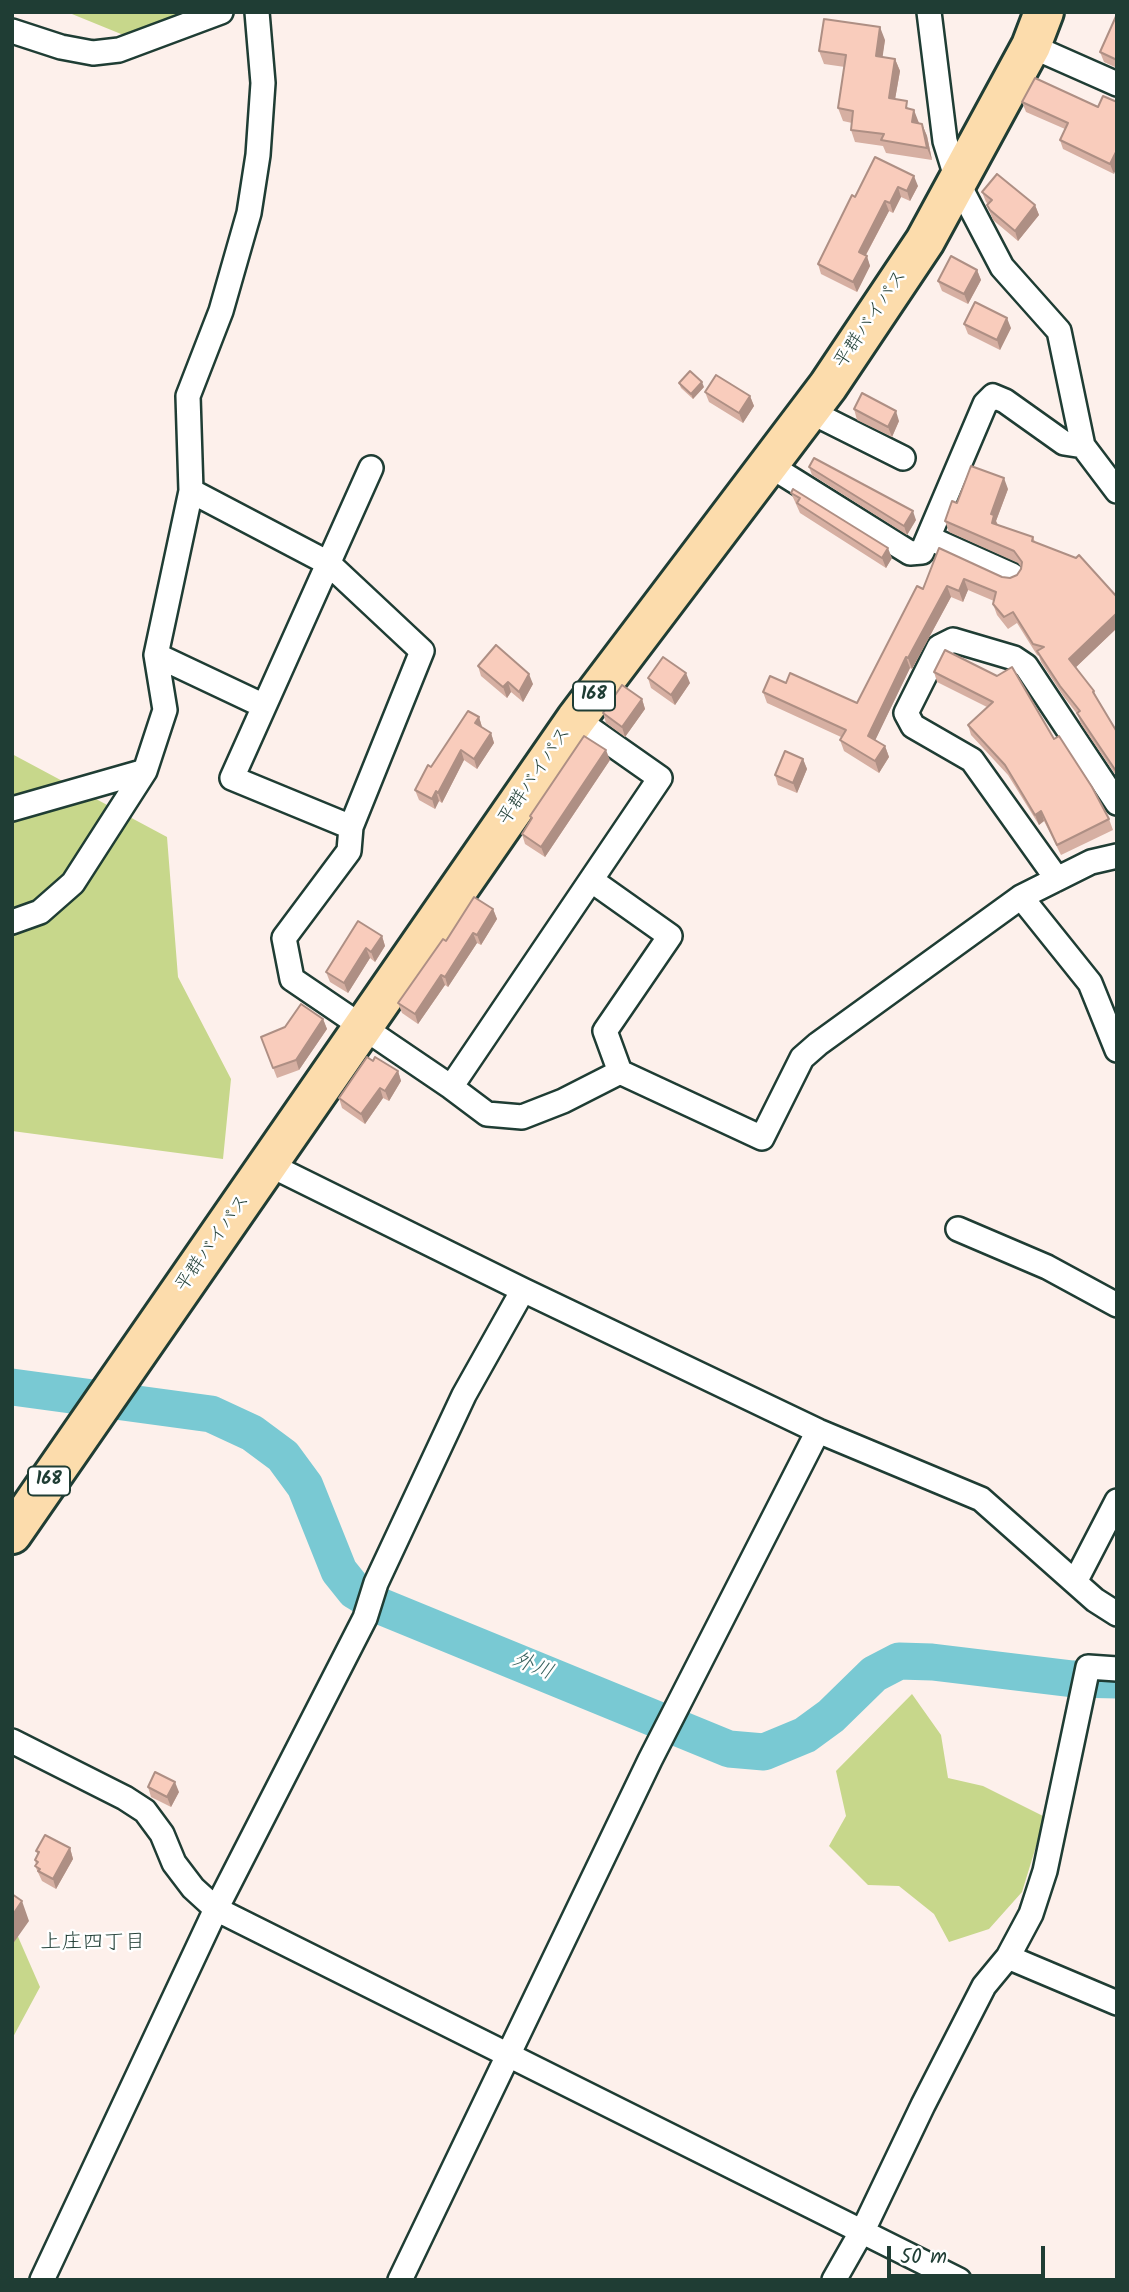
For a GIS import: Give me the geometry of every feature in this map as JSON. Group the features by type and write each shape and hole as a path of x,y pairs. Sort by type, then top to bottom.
{"highway":[{"name":"平群バイパス","path":"12,1534 270,1165 576,719 809,411 925,241 1037,29"}],"street":[{"path":"12,31 61,47 93,53 119,50 221,12"},
{"path":"12,922 40,912 73,883 145,771 164,710 156,655 191,491 188,396 221,311 249,213 256,167 263,83 257,12"},
{"path":"929,12 945,141 958,183 1002,267 1059,331 1083,446 1117,491"},
{"path":"1037,29 1117,84"},
{"path":"769,465 910,553 922,552 985,404 992,396 1005,401 1064,443 1083,446"},
{"path":"809,411 903,458"},
{"path":"351,827 232,778 371,468"},
{"path":"191,491 328,563 422,651 351,827 349,851 284,938 292,979 487,1114 522,1117 563,1101 620,1072"},
{"path":"929,538 1012,575"},
{"path":"1057,879 972,760 913,726 906,713 939,647 953,640 1014,658 1026,667 1117,803"},
{"path":"156,655 264,706"},
{"path":"451,1087 660,778 576,719"},
{"path":"12,809 145,771"},
{"path":"591,880 670,936 605,1031 620,1072 762,1138 802,1058 818,1044 1021,897 1091,862 1117,856"},
{"path":"1021,897 1090,983 1117,1050"},
{"path":"270,1165 818,1431 981,1499 1074,1582 1117,1614"},
{"path":"958,1229 1046,1267 1117,1305"},
{"path":"42,2280 216,1909 365,1618 376,1583 464,1395 523,1290"},
{"path":"400,2280 650,1760 818,1431"},
{"path":"1074,1582 1117,1501"},
{"path":"834,2280 867,2221 984,1986 1008,1957 1031,1914 1045,1871 1086,1677 1117,1669"},
{"path":"12,1741 125,1798 145,1811 162,1834 174,1863 193,1888 216,1909 959,2280"},
{"path":"1008,1957 1117,2003"}],"green space":[{"path":"67,12 211,12 201,32 121,34"},
{"path":"12,754 167,837 178,977 231,1079 223,1159 12,1131"},
{"path":"912,1694 941,1735 948,1778 983,1786 1045,1817 1022,1892 989,1929 949,1942 934,1914 899,1886 868,1885 829,1846 846,1816 836,1771"},
{"path":"12,1923 40,1987 12,2039"}],"building":[{"path":"1117,14 1117,60 1100,52"},
{"path":"824,19 880,27 876,56 895,59 889,98 907,101 906,108 914,110 912,122 922,124 927,148 881,140 884,134 851,130 853,111 838,108 846,55 819,51"},
{"path":"1035,78 1098,107 1103,96 1117,102 1117,150 1110,164 1060,140 1068,123 1022,102"},
{"path":"875,157 914,176 907,191 898,187 890,203 885,201 859,252 867,256 853,282 818,264 852,195 855,197"},
{"path":"997,174 1035,205 1015,231 990,210 987,205 992,200 982,192"},
{"path":"951,256 977,270 964,294 938,281"},
{"path":"975,302 1007,318 997,340 964,324"},
{"path":"690,371 702,382 691,394 679,383"},
{"path":"716,375 750,396 739,413 705,392"},
{"path":"862,393 896,411 888,427 854,409"},
{"path":"814,458 913,511 904,526 809,467"},
{"path":"971,466 1004,478 991,514 994,515 992,523 1033,537 1032,541 1076,558 1079,555 1117,597 1117,613 1069,659 1094,691 1117,732 1116,771 1077,713 1080,711 1037,651 1044,647 1033,644 1013,612 1004,617 993,604 996,592 964,579 959,591 947,586 908,658 906,657 868,736 885,746 875,761 840,740 846,730 763,692 770,676 786,683 790,673 857,703 917,586 923,589 939,548 1002,577 1017,575 1022,562 1014,551 945,521 952,501 957,503"},
{"path":"793,489 888,548 882,558 797,503 800,498 791,493"},
{"path":"496,645 529,674 519,692 508,682 503,687 478,666"},
{"path":"945,650 997,676 1012,667 1054,739 1059,736 1109,819 1057,845 1041,811 1035,815 1005,765 968,725 993,702 934,672"},
{"path":"663,657 686,673 671,695 648,678"},
{"path":"622,685 642,699 622,727 603,713"},
{"path":"468,711 479,717 475,723 491,733 474,759 461,750 438,793 436,791 432,799 415,790 428,765 431,767"},
{"path":"584,736 606,750 541,847 522,834 532,818 530,816"},
{"path":"785,751 803,759 793,783 775,775"},
{"path":"474,897 493,909 477,935 473,933 445,977 441,975 415,1014 398,1003 443,939 446,941"},
{"path":"358,921 382,936 371,952 366,948 344,983 326,972"},
{"path":"301,1004 323,1019 296,1060 273,1068 261,1037 285,1027"},
{"path":"367,1057 373,1061 375,1057 398,1071 385,1091 380,1088 361,1114 339,1098"},
{"path":"155,1772 175,1782 167,1797 148,1787"},
{"path":"45,1835 70,1848 53,1879 38,1871 40,1869 35,1866 39,1852 36,1851"},
{"path":"12,1894 22,1901 12,1916"}],"waterway":[{"name":"外川","path":"12,1387 211,1414 252,1433 283,1456 305,1486 339,1571 355,1591 380,1606 729,1749 764,1752 805,1735 831,1716 874,1674 899,1661 932,1662 1073,1679 1117,1680"}],"district":[{"name":"上庄四丁目","path":"93,1944"}]}
